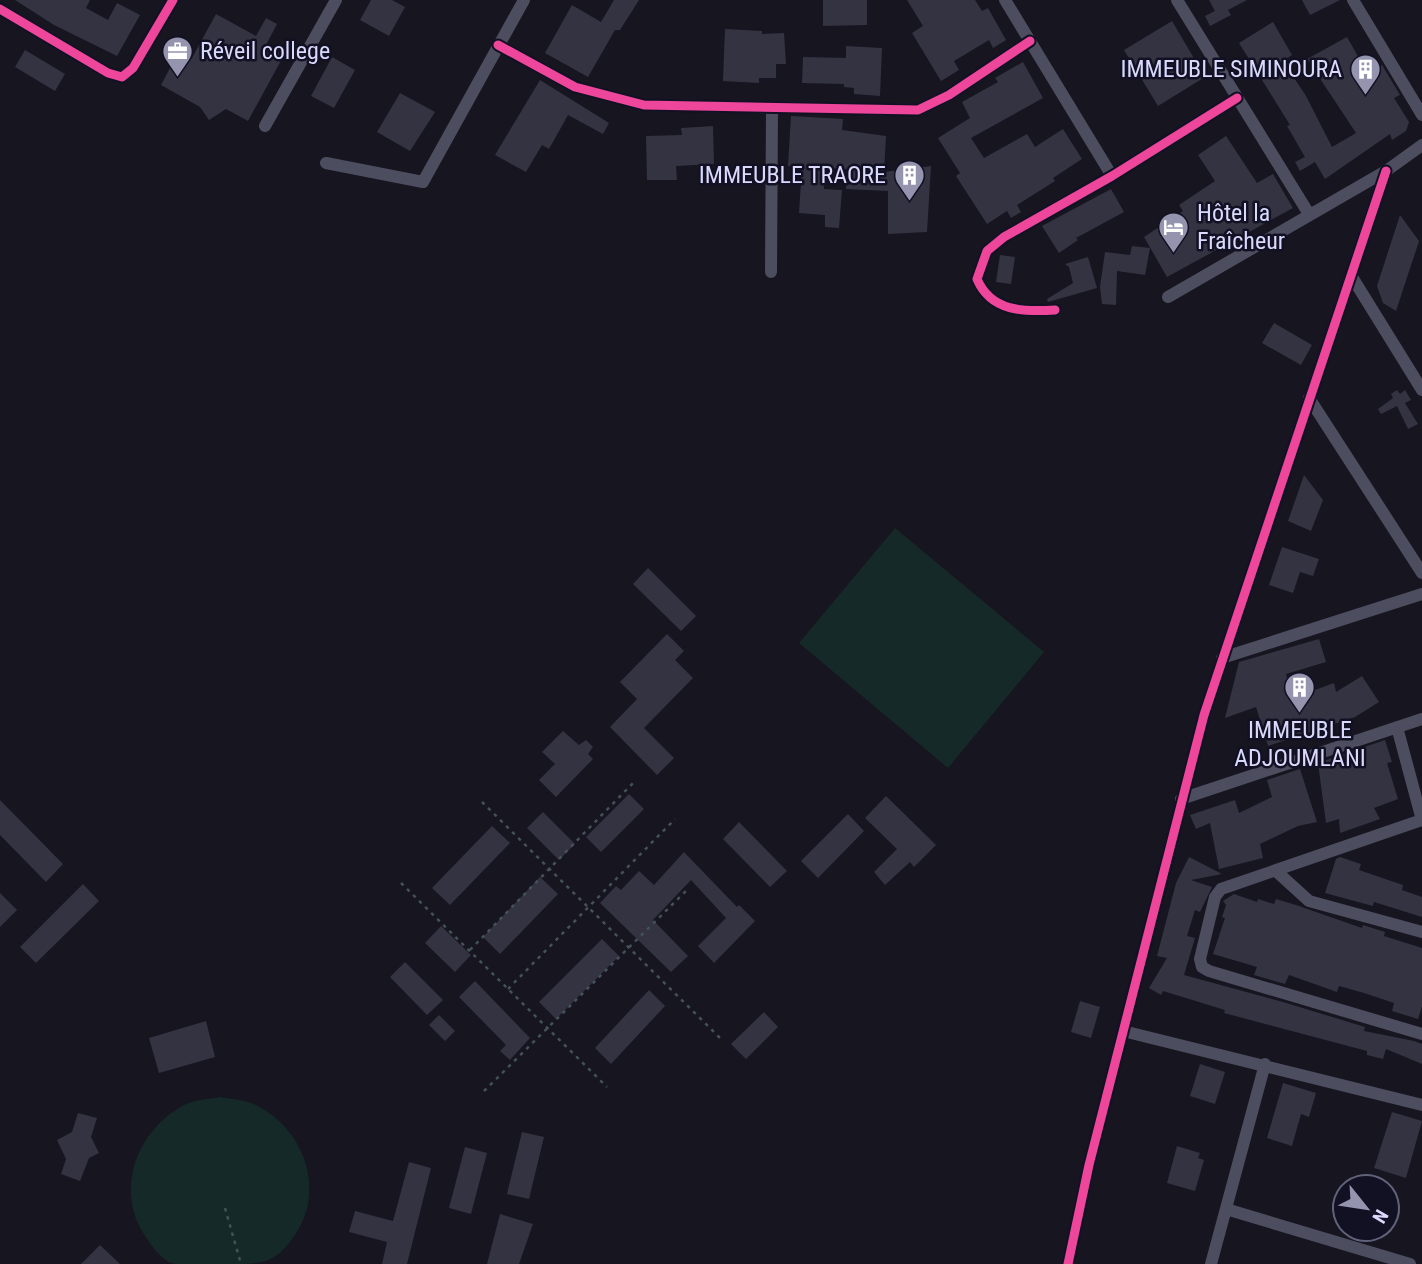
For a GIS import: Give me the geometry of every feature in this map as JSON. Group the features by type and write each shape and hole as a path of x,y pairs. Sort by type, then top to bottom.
{"street":[{"path":"0,9 108,73 122,77 133,68 173,0"},
{"path":"265,126 336,0"},
{"path":"326,163 423,182 524,0"},
{"path":"1005,0 1112,176"},
{"path":"1177,0 1309,215"},
{"path":"1353,0 1422,115"},
{"path":"498,45 575,87 621,102 644,106 918,110 949,95 1030,41"},
{"path":"1055,310 1023,312 997,304 982,292 977,279 981,261 987,251 1004,237 1112,176 1237,98"},
{"path":"771,272 772,109"},
{"path":"1168,297 1386,171 1422,145"},
{"path":"1068,1264 1181,799 1222,658 1386,171"},
{"path":"1352,277 1422,390"},
{"path":"1309,398 1422,573"},
{"path":"1222,658 1422,594"},
{"path":"1181,799 1422,719"},
{"path":"1397,727 1422,820 1220,889 1215,897 1200,959 1202,967 1422,1034"},
{"path":"1276,871 1309,901 1422,932"},
{"path":"1123,1031 1422,1105"},
{"path":"1211,1264 1265,1064"},
{"path":"1226,1209 1410,1264"}],"path":[{"path":"470,950 635,781"},
{"path":"482,803 721,1039"},
{"path":"508,989 675,819"},
{"path":"401,883 607,1087"},
{"path":"484,1091 688,890"},
{"path":"225,1208 240,1264"}],"green space":[{"path":"895,528 1044,652 948,768 799,643"},
{"path":"220,1097 256,1105 287,1129 305,1162 309,1199 295,1235 274,1257 250,1264 175,1264 157,1253 136,1218 131,1200 135,1163 143,1145 168,1116 188,1103"}],"building":[{"path":"15,0 90,0 86,8 108,20 117,3 140,15 117,56 54,25"},
{"path":"371,0 392,0 405,7 389,36 360,20"},
{"path":"614,0 639,0 620,30 615,30 588,77 545,53 572,5 601,22"},
{"path":"823,0 867,0 867,25 823,26"},
{"path":"907,0 975,0 982,11 988,8 1006,40 993,48 989,40 954,61 959,70 941,81 912,33 923,26"},
{"path":"1209,0 1247,0 1228,10 1231,15 1210,26 1205,16 1215,11"},
{"path":"1302,0 1340,0 1310,15"},
{"path":"216,14 256,36 266,18 277,24 266,45 284,55 248,121 226,109 209,120 200,107 161,85 179,51 192,58"},
{"path":"1172,21 1205,77 1158,106 1124,50"},
{"path":"1273,22 1292,55 1283,61 1306,96 1332,147 1356,133 1307,59 1347,37 1368,74 1382,65 1400,95 1394,98 1409,122 1406,131 1392,140 1390,134 1325,179 1315,162 1300,171 1295,162 1305,157 1287,126 1290,125 1239,43"},
{"path":"725,29 762,31 762,34 784,33 786,64 776,64 776,78 759,78 759,83 723,81"},
{"path":"846,46 882,48 880,96 854,94 854,88 844,87 844,84 802,83 803,57 846,58"},
{"path":"25,50 65,74 55,91 15,67"},
{"path":"332,57 355,70 334,108 311,96"},
{"path":"1023,62 1043,98 971,138 984,158 1027,134 1035,147 1063,129 1082,159 1053,178 1055,181 1017,205 1021,212 1011,218 1007,211 987,224 956,176 960,173 938,138 970,118 962,102 998,82 995,78"},
{"path":"540,80 609,123 603,134 568,115 549,149 542,145 526,172 495,155"},
{"path":"400,93 435,112 410,151 377,132"},
{"path":"791,116 843,119 842,130 886,136 884,172 931,166 927,232 888,234 888,191 846,189 847,169 825,168 824,189 842,190 839,228 825,227 825,215 799,213 802,166 788,166"},
{"path":"713,126 714,164 676,166 677,180 647,180 646,136 682,135 681,128"},
{"path":"1226,136 1257,183 1273,174 1293,208 1167,277 1144,237 1183,211 1179,205 1215,181 1198,155"},
{"path":"1111,189 1124,212 1076,238 1078,240 1059,253 1042,226"},
{"path":"1400,215 1419,241 1396,311 1383,303 1377,286"},
{"path":"1132,246 1150,248 1145,275 1117,271 1116,305 1102,304 1100,287 1105,252 1130,255"},
{"path":"1000,255 1015,257 1011,284 996,282"},
{"path":"1088,257 1097,288 1048,302 1047,299 1073,283 1069,267 1065,264"},
{"path":"1274,323 1312,345 1301,365 1262,343"},
{"path":"1397,390 1400,394 1405,390 1411,400 1405,403 1418,424 1408,429 1397,406 1381,414 1378,409 1393,398 1391,394"},
{"path":"1304,475 1323,500 1311,531 1288,521"},
{"path":"1282,547 1319,559 1313,576 1300,572 1293,593 1269,585"},
{"path":"648,568 696,616 681,631 633,584"},
{"path":"667,634 684,651 675,660 693,678 644,728 674,758 657,775 610,727 637,699 620,682"},
{"path":"1319,639 1326,662 1286,674 1293,698 1334,683 1336,692 1362,676 1379,702 1355,717 1268,746 1256,707 1225,718 1239,662"},
{"path":"563,731 579,745 586,740 593,747 588,754 593,759 556,797 539,780 555,764 542,752"},
{"path":"1385,740 1392,762 1387,763 1398,799 1374,808 1380,819 1340,833 1339,819 1326,823 1318,763"},
{"path":"1300,769 1317,822 1298,826 1260,844 1263,858 1219,869 1210,823 1196,829 1190,815 1235,800 1239,813 1272,797 1267,780"},
{"path":"629,794 644,809 601,852 586,837"},
{"path":"886,796 936,845 914,867 910,862 885,885 874,872 897,849 865,818"},
{"path":"0,800 63,864 46,882 0,835"},
{"path":"543,812 575,844 559,860 527,828"},
{"path":"848,814 864,831 818,878 801,861"},
{"path":"739,822 787,871 770,887 723,839"},
{"path":"492,826 510,843 450,905 432,888"},
{"path":"684,852 737,907 739,905 755,921 714,963 698,946 726,918 691,880 653,920 688,956 671,972 600,903 616,886 621,890 639,871 654,885"},
{"path":"1189,857 1222,874 1191,880 1212,887 1200,912 1195,910 1187,936 1195,938 1184,975 1365,1027 1364,1031 1414,1041 1422,1044 1422,1064 1386,1049 1383,1059 1367,1055 1367,1051 1224,1013 1225,1010 1163,991 1161,995 1149,988 1167,958 1157,956 1176,883"},
{"path":"1340,857 1361,864 1359,870 1403,885 1402,890 1422,897 1422,917 1374,902 1373,906 1325,893 1336,859"},
{"path":"540,877 558,894 500,954 483,937"},
{"path":"83,884 99,901 36,963 20,947"},
{"path":"0,893 17,910 0,927"},
{"path":"1234,894 1257,902 1258,899 1274,904 1276,899 1362,928 1363,925 1385,932 1384,936 1422,948 1422,1006 1418,1019 1392,1011 1394,1003 1364,993 1339,986 1337,992 1289,975 1285,984 1254,975 1257,967 1213,954 1225,918 1222,917 1226,905 1223,901"},
{"path":"441,926 471,955 455,972 425,943"},
{"path":"602,939 619,956 556,1019 539,1002"},
{"path":"405,962 443,1000 427,1015 390,977"},
{"path":"475,981 530,1038 510,1060 500,1051 506,1045 459,997"},
{"path":"649,990 665,1006 611,1064 595,1048"},
{"path":"1080,1001 1100,1007 1091,1038 1071,1032"},
{"path":"764,1012 778,1027 746,1059 731,1044"},
{"path":"439,1015 455,1031 445,1041 429,1025"},
{"path":"206,1021 215,1057 159,1073 149,1038"},
{"path":"1200,1064 1225,1072 1215,1104 1190,1096"},
{"path":"1283,1083 1316,1093 1309,1117 1301,1114 1292,1146 1267,1138"},
{"path":"1392,1112 1422,1121 1406,1178 1401,1176 1401,1173 1374,1168"},
{"path":"78,1113 97,1118 91,1137 99,1153 89,1158 80,1181 61,1174 66,1159 57,1140 72,1132"},
{"path":"522,1132 544,1137 529,1199 507,1194"},
{"path":"1177,1146 1200,1153 1198,1158 1204,1160 1195,1191 1167,1183"},
{"path":"465,1147 487,1153 471,1214 449,1208"},
{"path":"409,1162 431,1168 407,1264 382,1264 387,1242 349,1232 355,1211 393,1221"},
{"path":"500,1214 533,1224 519,1264 487,1264"},
{"path":"100,1245 120,1264 81,1264"}],"cycle path":[{"path":"0,9 108,73 122,77 133,68 173,0"},
{"path":"498,45 575,87 644,105 918,110 949,95 1030,41"},
{"path":"1055,310 1020,310 1000,304 991,298 977,279 987,251 1004,237 1112,176 1237,98"},
{"path":"1068,1264 1089,1165 1204,715 1386,171"}],"place":[{"name":"Réveil college","path":"177,78"},
{"name":"IMMEUBLE SIMINOURA","path":"1365,96"},
{"name":"IMMEUBLE TRAORE","path":"909,202"},
{"name":"Hôtel la Fraîcheur","path":"1174,254"},
{"name":"IMMEUBLE ADJOUMLANI","path":"1300,715"}]}
